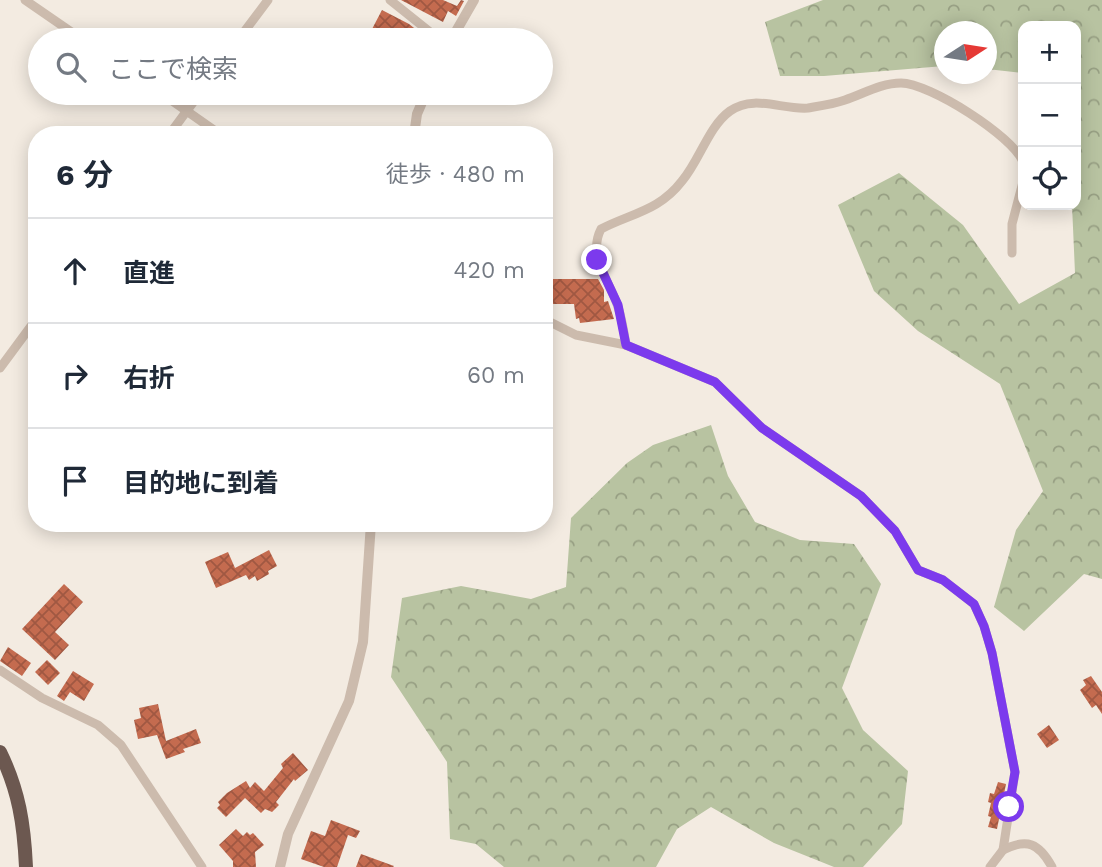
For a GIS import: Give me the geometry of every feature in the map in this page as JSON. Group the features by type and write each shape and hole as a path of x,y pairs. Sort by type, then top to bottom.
{"highway":[{"path":"0,752 13,779 24,827 26,867"}],"street":[{"path":"24,0 65,28"},
{"path":"247,28 268,0"},
{"path":"390,0 425,28"},
{"path":"458,28 474,0"},
{"path":"626,345 618,305 597,260 596,240 601,229 654,207 672,193 684,180 717,125 730,111 743,104 761,103 808,108 842,102 900,83 914,85 965,111 1002,135 1018,151"},
{"path":"179,105 209,126"},
{"path":"175,126 190,105"},
{"path":"415,126 421,105"},
{"path":"1012,253 1012,224 1018,201"},
{"path":"553,324 576,335 626,345 715,382 762,428 861,496 895,531 918,570 943,580 974,604 992,653 1015,772 1003,850"},
{"path":"0,368 28,330"},
{"path":"280,867 288,834 349,701 363,642 370,532"},
{"path":"0,670 42,698 98,725 121,745 202,867"},
{"path":"990,867 1003,850 1017,843 1034,845 1052,867"}],"green space":[{"path":"823,0 1102,0 1102,579 1084,574 1024,631 994,607 1016,530 1043,491 1000,384 918,331 874,291 838,205 899,173 963,225 1019,304 1075,273 1072,210 1081,210 1081,21 1018,21 1018,72 997,70 997,21 934,21 934,67 824,76 780,76 765,22"},
{"path":"711,425 728,476 755,522 800,540 854,544 881,584 842,688 863,730 908,771 902,824 863,867 834,867 774,843 711,807 677,829 656,867 504,867 476,844 450,839 447,762 391,677 402,598 461,586 531,599 566,587 571,518 627,463 653,445"}],"building":[{"path":"401,0 443,0 457,6 461,0 464,1 456,16 448,11 443,22"},
{"path":"382,10 414,28 373,28"},
{"path":"553,279 598,279 604,290 604,302 608,301 614,319 580,323 579,318 576,319 574,304 553,304"},
{"path":"269,550 277,566 268,571 269,574 257,581 255,576 249,580 246,575 216,588 205,562 228,552 235,568"},
{"path":"64,584 83,602 55,632 69,645 55,660 22,629"},
{"path":"8,647 31,663 22,676 0,661"},
{"path":"47,660 60,673 48,685 35,672"},
{"path":"73,671 94,684 84,701 70,692 64,701 57,696"},
{"path":"1091,676 1102,692 1102,714 1096,705 1092,708 1080,690 1086,685 1083,680"},
{"path":"158,704 166,741 196,729 201,743 166,759 157,735 138,739 134,720 141,718 139,708"},
{"path":"1049,725 1059,740 1047,748 1037,734"},
{"path":"293,753 308,770 295,781 294,779 276,802 279,805 272,812 265,809 261,813 245,798 226,817 217,808 220,805 218,802 227,793 246,781 250,788 255,782 264,791 283,768 281,764"},
{"path":"998,782 1006,784 997,829 988,827 991,803 988,802 990,793 994,794"},
{"path":"331,820 360,831 356,838 348,835 337,867 324,867 301,859 311,831 325,836"},
{"path":"236,829 243,836 247,832 250,835 253,833 264,845 255,852 256,867 233,867 233,861 219,845"},
{"path":"361,854 394,866 356,867"}],"route":[{"path":"597,260 618,305 626,345 715,382 762,428 861,496 895,531 918,570 943,580 974,604 992,653 1015,772 1009,807"}]}
